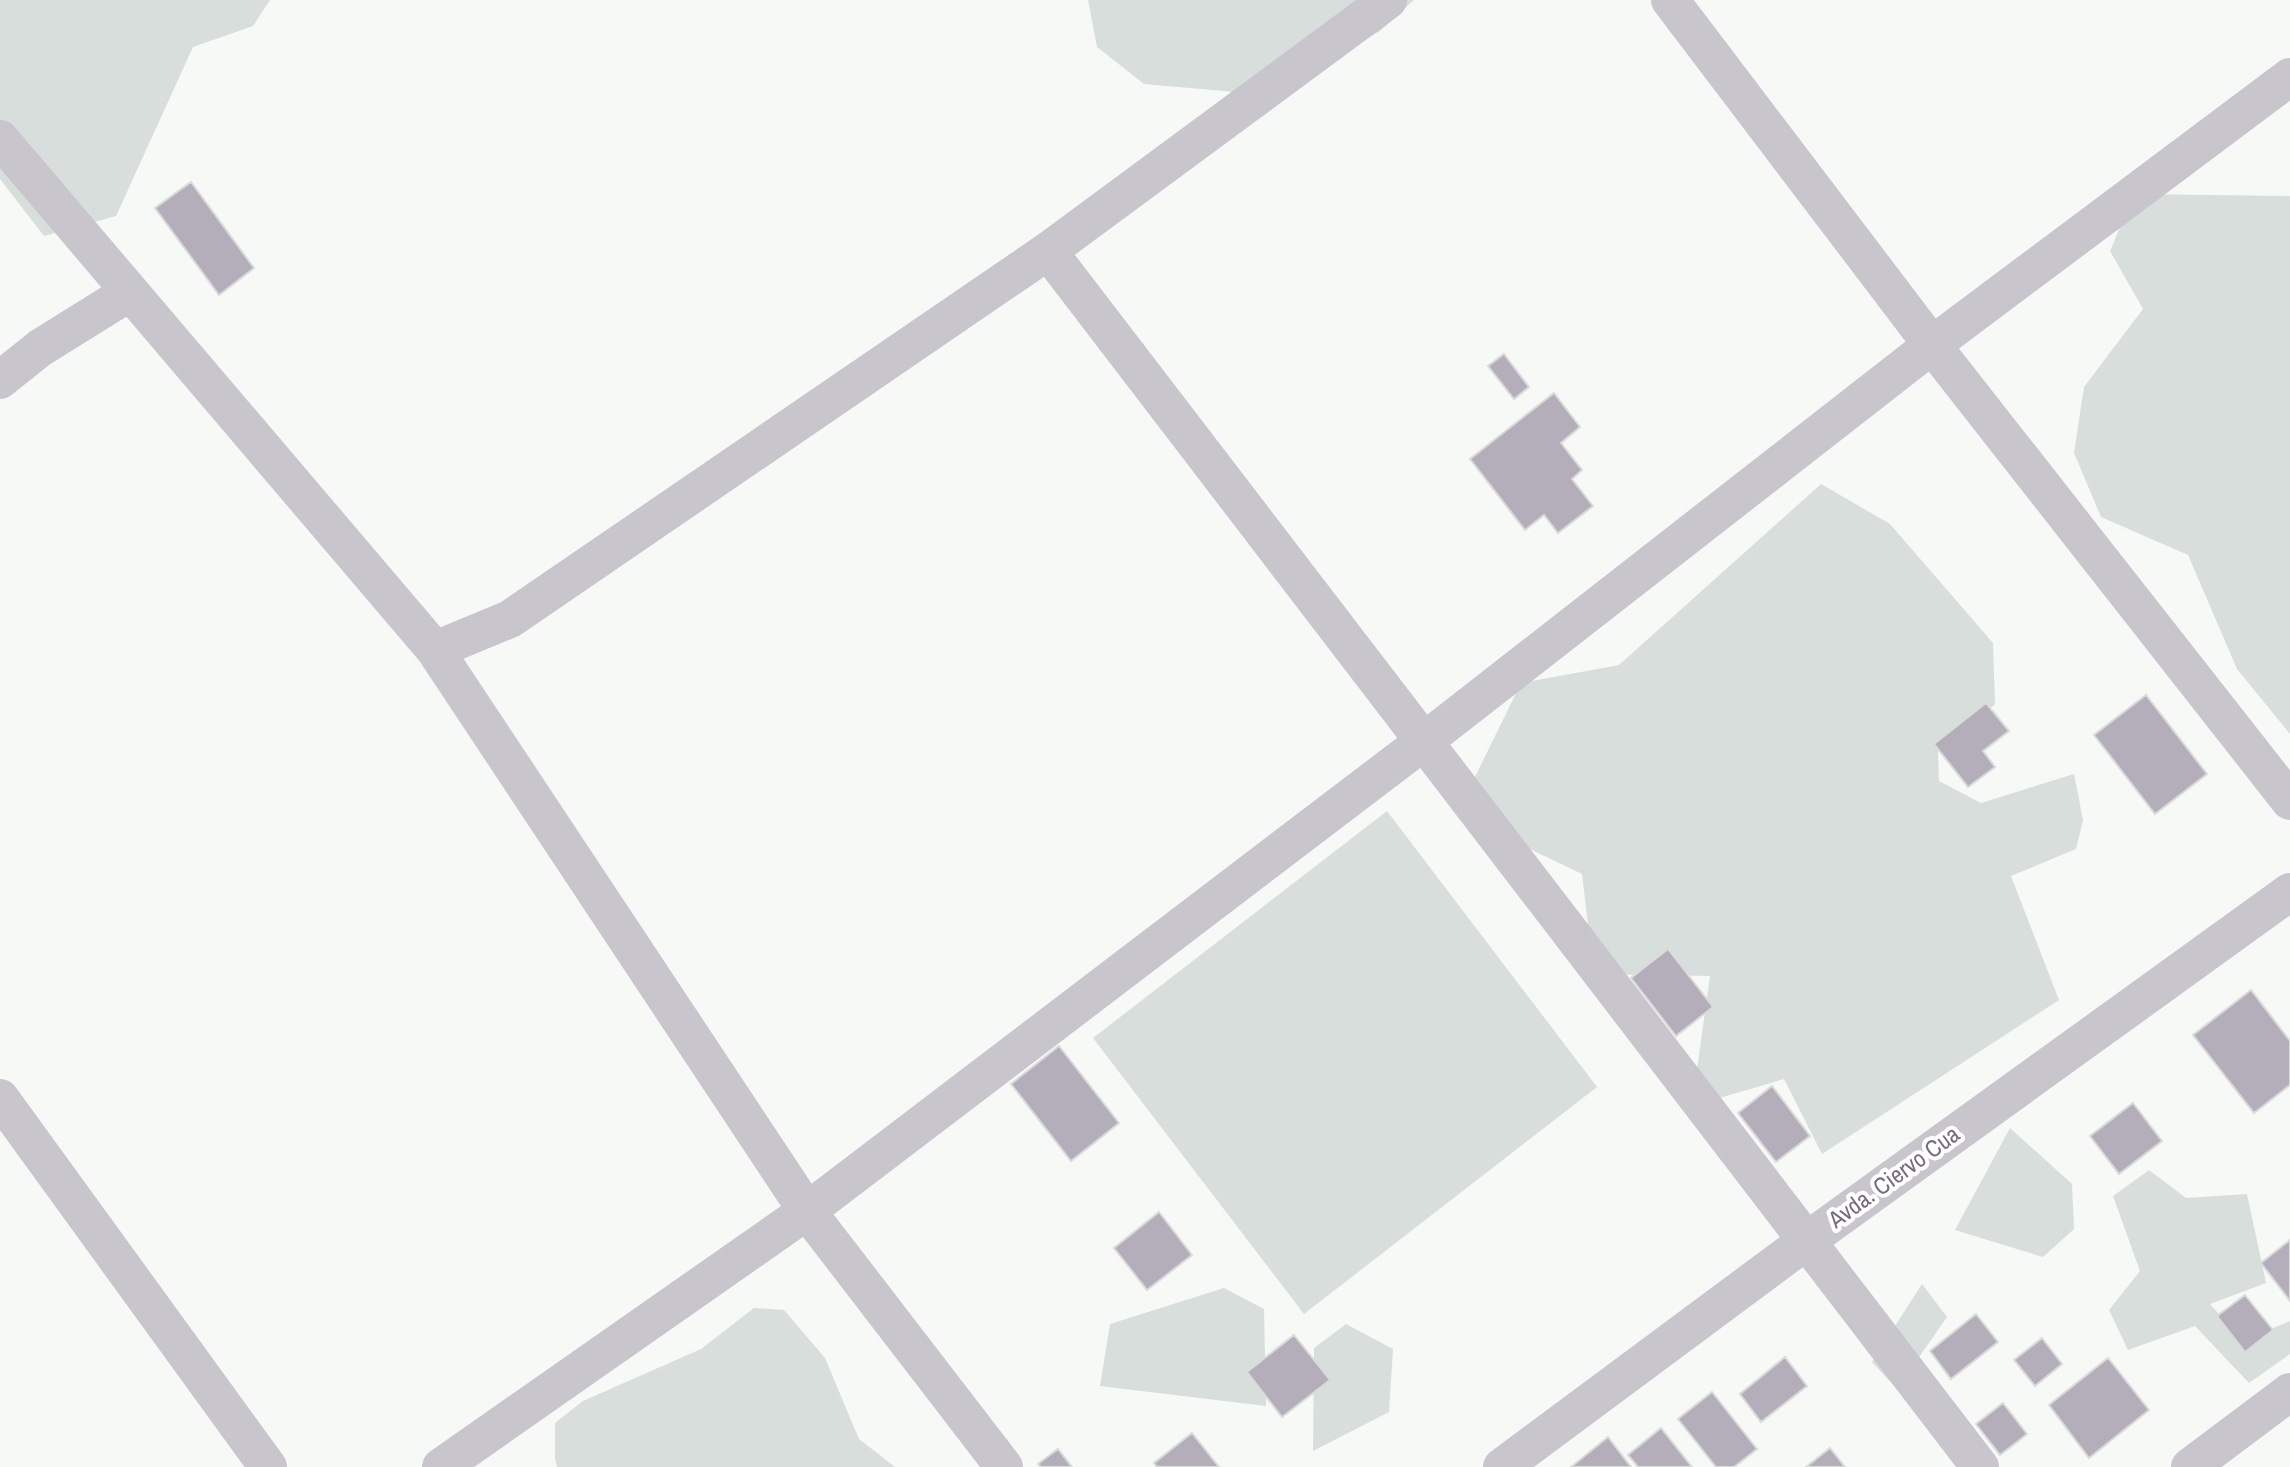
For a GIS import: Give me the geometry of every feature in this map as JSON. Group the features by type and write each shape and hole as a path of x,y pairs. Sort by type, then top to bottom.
{"street":[{"path":"435,650 510,619 1048,251 1388,0"},
{"path":"1670,0 1932,345 2290,801"},
{"path":"441,1467 807,1211 1423,742 1932,345 2290,77"},
{"path":"0,139 435,650 807,1211 1004,1467"},
{"path":"1048,251 1980,1467"},
{"path":"0,380 40,348 130,292"},
{"name":"Avda. Ciervo Cua","path":"1502,1467 1805,1242 2290,892"},
{"path":"0,1098 268,1467"},
{"path":"2190,1467 2290,1392"}],"shaded area":[{"path":"0,0 270,0 253,26 193,47 116,216 44,236 0,179"},
{"path":"1088,0 1414,0 1380,31 1269,95 1144,84 1097,47"},
{"path":"2134,194 2290,196 2290,734 2237,669 2188,555 2101,517 2074,453 2084,387 2143,309 2110,251"},
{"path":"1821,484 1890,524 1993,643 1995,704 1938,752 1939,781 1981,803 2074,774 2083,820 2076,849 2011,876 2059,1000 1822,1154 1784,1079 1692,1106 1710,976 1594,974 1582,874 1509,839 1472,783 1521,683 1619,665"},
{"path":"1387,811 1597,1087 1304,1314 1093,1038"},
{"path":"2010,1128 2072,1184 2074,1229 2043,1257 1955,1230"},
{"path":"2149,1170 2186,1198 2247,1194 2266,1283 2210,1304 2243,1341 2290,1321 2290,1354 2249,1383 2195,1326 2128,1350 2109,1310 2140,1271 2113,1196"},
{"path":"1922,1284 1947,1317 1897,1389 1872,1362"},
{"path":"1224,1288 1264,1309 1266,1406 1100,1386 1110,1324"},
{"path":"754,1308 784,1310 825,1358 859,1439 895,1467 557,1467 555,1423 583,1401 701,1349"},
{"path":"1346,1324 1393,1349 1389,1412 1313,1451 1314,1348"}],"building":[{"path":"191,182 254,268 219,295 155,208"},
{"path":"1504,354 1529,387 1514,399 1488,366"},
{"path":"1554,393 1580,427 1561,443 1582,470 1572,479 1593,506 1558,533 1544,515 1525,530 1470,459"},
{"path":"2146,695 2207,774 2155,814 2094,735"},
{"path":"1986,703 2009,731 1983,751 1995,767 1968,787 1934,744"},
{"path":"1668,949 1713,1007 1676,1036 1631,978"},
{"path":"2251,990 2290,1041 2290,1085 2254,1113 2193,1035"},
{"path":"1059,1046 1119,1123 1071,1161 1011,1084"},
{"path":"1772,1086 1810,1136 1776,1162 1738,1113"},
{"path":"2133,1103 2162,1141 2119,1174 2090,1136"},
{"path":"1159,1212 1192,1255 1147,1290 1114,1248"},
{"path":"2290,1240 2290,1301 2261,1263"},
{"path":"2245,1295 2273,1330 2245,1352 2217,1316"},
{"path":"1976,1314 1998,1342 1951,1379 1930,1351"},
{"path":"1294,1335 1330,1380 1282,1417 1247,1372"},
{"path":"2042,1338 2062,1364 2035,1386 2014,1360"},
{"path":"1785,1357 1807,1386 1761,1422 1740,1394"},
{"path":"2108,1358 2149,1410 2089,1458 2049,1405"},
{"path":"1712,1392 1757,1449 1734,1467 1716,1467 1678,1419"},
{"path":"2003,1403 2027,1434 2000,1455 1976,1424"},
{"path":"1661,1428 1692,1467 1638,1467 1628,1455"},
{"path":"1192,1433 1219,1467 1157,1467 1154,1463"},
{"path":"1608,1437 1631,1467 1571,1467"},
{"path":"1830,1448 1845,1467 1806,1467"},
{"path":"1058,1449 1072,1467 1041,1467 1038,1464"}]}
